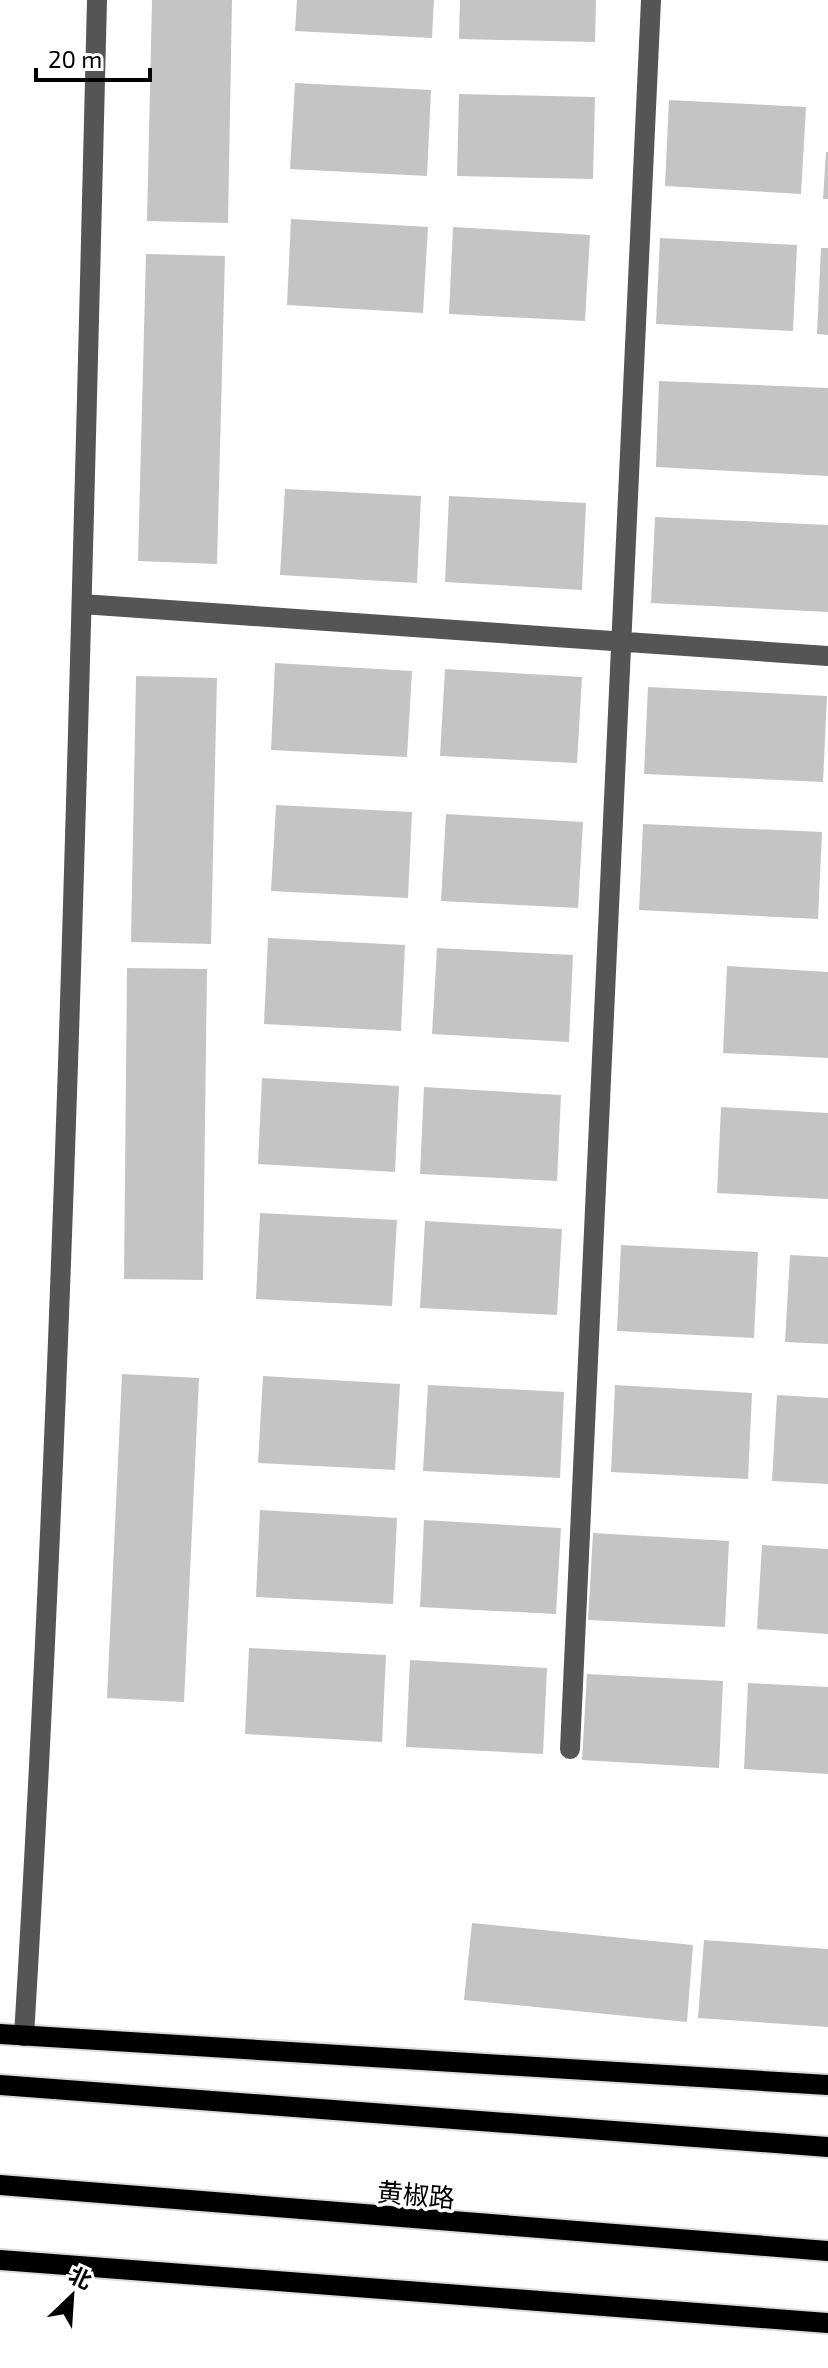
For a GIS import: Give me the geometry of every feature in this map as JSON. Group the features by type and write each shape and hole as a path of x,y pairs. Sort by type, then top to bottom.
{"main road":[{"path":"0,2034 828,2085"},
{"path":"0,2085 828,2147"},
{"name":"黄椒路","path":"0,2185 828,2251"},
{"path":"0,2260 828,2323"}],"street":[{"path":"24,2036 42,1740 82,604 97,0"},
{"path":"570,1749 651,0"},
{"path":"82,604 828,656"}],"building":[{"path":"152,0 232,0 228,223 147,221"},
{"path":"297,0 434,0 432,38 295,31"},
{"path":"460,0 596,0 595,42 459,39"},
{"path":"295,83 431,90 427,176 290,169"},
{"path":"459,94 595,97 593,179 457,176"},
{"path":"669,100 806,107 801,194 665,186"},
{"path":"826,152 828,199 823,199"},
{"path":"291,219 428,227 423,313 287,305"},
{"path":"453,227 590,235 585,321 449,314"},
{"path":"660,238 797,245 793,331 656,324"},
{"path":"821,248 828,248 828,335 817,334"},
{"path":"146,254 225,256 217,564 138,561"},
{"path":"659,381 828,388 828,476 656,467"},
{"path":"285,489 421,496 417,583 280,575"},
{"path":"449,496 586,503 582,590 445,582"},
{"path":"655,517 828,525 828,612 651,603"},
{"path":"275,663 412,671 407,757 271,750"},
{"path":"445,669 582,677 577,763 440,756"},
{"path":"136,676 217,678 211,944 131,942"},
{"path":"648,687 827,696 823,782 644,774"},
{"path":"276,805 412,812 408,898 271,891"},
{"path":"446,814 583,822 578,908 441,901"},
{"path":"643,824 822,832 818,919 639,910"},
{"path":"268,938 405,945 401,1031 264,1024"},
{"path":"437,948 573,955 569,1042 432,1034"},
{"path":"727,966 828,972 828,1058 723,1053"},
{"path":"127,968 207,969 203,1280 124,1279"},
{"path":"262,1078 399,1086 395,1172 258,1164"},
{"path":"424,1087 561,1095 557,1181 420,1174"},
{"path":"721,1107 828,1113 828,1199 717,1193"},
{"path":"260,1213 397,1220 392,1306 256,1299"},
{"path":"425,1221 562,1229 557,1315 420,1308"},
{"path":"621,1245 758,1252 754,1338 617,1331"},
{"path":"790,1255 828,1257 828,1344 785,1342"},
{"path":"122,1374 199,1378 184,1702 107,1698"},
{"path":"263,1376 400,1384 395,1470 258,1463"},
{"path":"428,1385 564,1392 560,1478 423,1471"},
{"path":"615,1385 752,1393 748,1479 611,1472"},
{"path":"777,1395 828,1398 828,1484 772,1481"},
{"path":"260,1510 397,1518 393,1604 256,1597"},
{"path":"424,1520 561,1528 556,1614 420,1607"},
{"path":"593,1533 729,1541 725,1627 588,1620"},
{"path":"762,1545 828,1549 828,1634 757,1629"},
{"path":"249,1648 386,1655 382,1742 245,1734"},
{"path":"410,1660 547,1668 543,1754 406,1747"},
{"path":"587,1674 723,1681 719,1768 582,1760"},
{"path":"748,1683 828,1687 828,1774 744,1769"},
{"path":"472,1923 693,1945 687,2022 464,2000"},
{"path":"704,1940 828,1949 828,2027 698,2018"}]}
